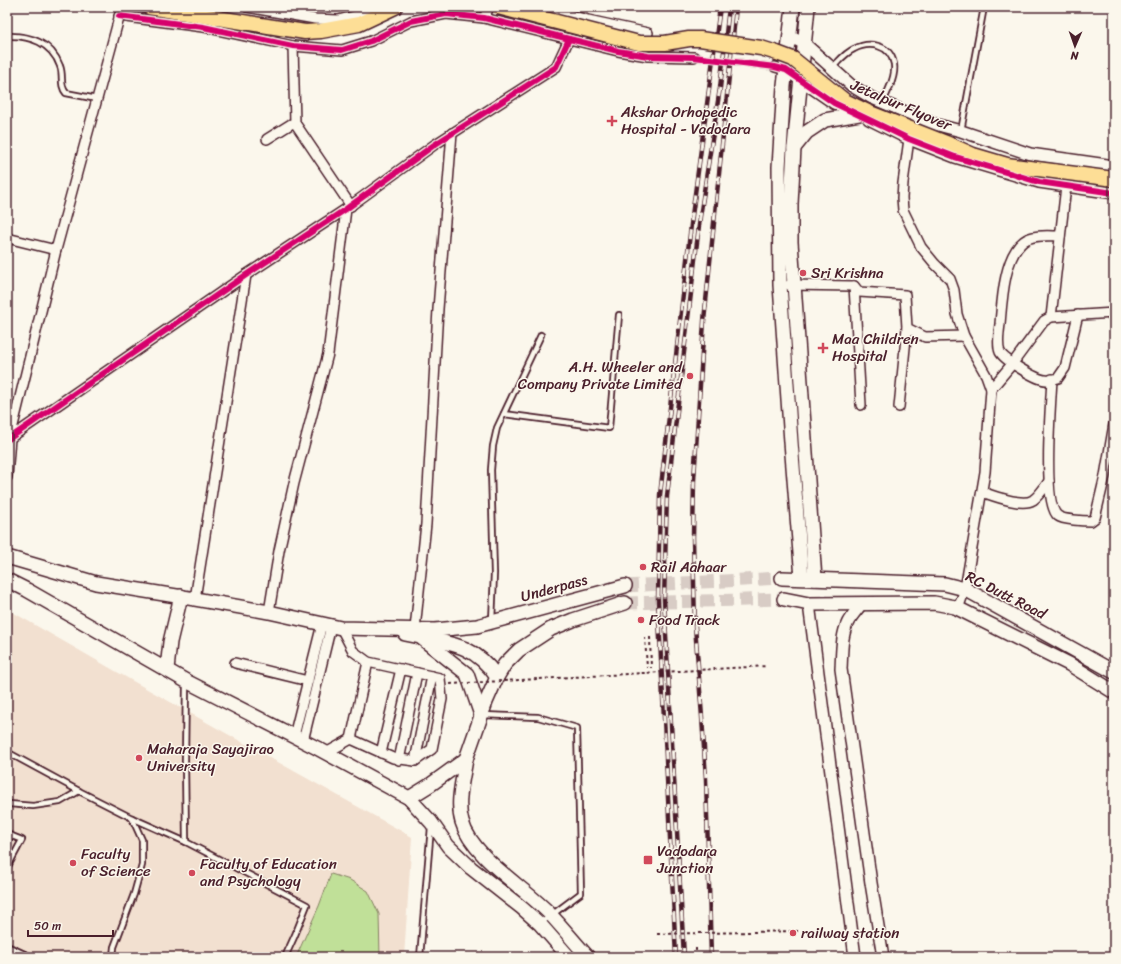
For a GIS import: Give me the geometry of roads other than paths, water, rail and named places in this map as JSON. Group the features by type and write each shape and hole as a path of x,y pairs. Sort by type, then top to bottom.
{"main road":[{"path":"149,7 305,32 320,31 359,24 395,7"},
{"name":"Jetalpur Flyover","path":"498,7 639,43 665,43 700,39 761,48 777,52 793,60 845,101 870,113 973,155 1007,165 1114,179"},
{"path":"793,7 790,37 781,69 779,167 780,285 790,442 808,579"},
{"path":"808,7 794,148 791,204 793,285 804,441 808,579"},
{"path":"794,148 807,132 824,120 859,114"},
{"path":"790,442 804,441"},
{"path":"7,557 96,583 181,596 269,612 331,626 417,633 456,644 474,653 489,666 497,677"},
{"path":"782,578 808,579"},
{"name":"RC Dutt Road","path":"808,579 945,584 965,589 1114,672"},
{"path":"7,580 186,681 298,738 409,798 431,822 448,846 471,868 540,924 569,957"},
{"name":"Underpass","path":"417,633 476,626 625,586"},
{"path":"167,669 170,642 181,596"},
{"path":"784,599 809,604 944,604 958,608 1068,664 1114,692"},
{"path":"588,957 551,915 482,854 468,836 462,822 459,804 466,759 481,715 497,677 505,664 518,650 551,629 573,620 625,604"},
{"path":"417,633 467,674 481,715"},
{"path":"409,798 430,786 466,759"}],"street":[{"path":"247,7 338,20 362,10 378,7"},
{"path":"484,18 489,7"},
{"path":"542,7 588,20 648,33"},
{"path":"7,477 9,439 56,250 120,12 203,27 293,46 342,50 371,41 411,21 446,14 484,18 618,51 648,56 694,57"},
{"path":"790,37 805,44 833,67 852,86 872,98 934,124 961,131 1030,154 1114,166"},
{"path":"9,439 246,274 349,208 434,145 556,67 569,39"},
{"path":"269,612 279,551 291,498 328,354 349,208 296,123 293,46"},
{"path":"781,69 800,79 834,103 909,139 955,157 1039,182 1114,193"},
{"path":"267,139 291,124 296,123"},
{"path":"417,633 426,524 438,309 452,133"},
{"path":"909,139 903,183 903,210 922,247 934,264 950,279 954,290 957,314 964,336 986,375 991,389 985,472 982,492 965,589 958,608"},
{"path":"1051,317 1066,186"},
{"path":"1060,236 1034,237 1024,240 1017,249 1009,265 1003,292 1000,331 1000,351 1002,356 1031,375 1046,380 1058,378 1065,368 1078,315"},
{"path":"7,238 56,250"},
{"path":"195,599 246,274"},
{"path":"780,285 854,286 859,292 905,295 907,328 899,407"},
{"path":"854,286 861,405"},
{"path":"991,389 1013,363 1044,321 1051,317 1114,313"},
{"path":"907,328 925,337 964,336"},
{"path":"1052,379 1049,481 1054,513 1059,518 1091,521 1095,518 1105,476 1114,424"},
{"path":"982,492 1014,502 1025,503 1032,501 1041,493 1049,481"},
{"path":"809,604 854,957"},
{"path":"862,604 849,620 844,631 842,640 841,669 871,883 884,957"},
{"path":"331,626 353,651 368,662 440,678 442,700 432,749 415,762 399,760 351,739"},
{"path":"298,738 308,681 331,626"},
{"path":"298,738 331,626"},
{"path":"326,753 351,739 368,662"},
{"path":"235,663 308,681"},
{"path":"381,753 401,669"},
{"path":"399,760 417,673"},
{"path":"415,762 432,676"}],"lane":[{"path":"961,131 984,7"},
{"path":"7,36 20,36 38,40 53,52 61,67 62,86 66,93 97,99"},
{"path":"833,67 844,55 853,49 874,44 884,48 891,56 894,64 891,82 883,102"},
{"path":"504,414 609,428 619,315"},
{"path":"492,622 494,573 491,470 497,428 541,335"},
{"path":"186,681 186,842"},
{"path":"481,715 538,717 577,728 580,893 540,924"},
{"path":"7,752 79,791 132,818 186,842 307,905 295,936 284,957"},
{"path":"7,810 8,803 33,806 60,802 79,791"},
{"path":"113,957 114,947 134,894 142,865 142,840 132,818"},
{"path":"420,957 431,822"},
{"path":"7,834 22,840 7,868"},
{"path":"7,946 32,957"}],"tunnel":[{"path":"694,57 775,67"},
{"path":"625,586 782,578"},
{"path":"625,603 784,599"}],"railway":[{"path":"676,957 658,599 660,495 692,216 720,7"},
{"path":"684,957 664,599 667,496 700,217 720,88 729,7"},
{"path":"711,957 706,779 695,626 693,538 694,480 704,321 736,7"}],"place":[{"name":"Akshar Orhopedic Hospital - Vadodara","path":"612,121"},
{"name":"Sri Krishna","path":"803,273"},
{"name":"Maa Children Hospital","path":"823,348"},
{"name":"A.H. Wheeler and Company Private Limited","path":"690,376"},
{"name":"Rail Aahaar","path":"643,567"},
{"name":"Food Track","path":"641,620"},
{"name":"Maharaja Sayajirao University","path":"139,758"},
{"name":"Vadodara Junction","path":"648,860"},
{"name":"Faculty of Science","path":"73,863"},
{"name":"Faculty of Education and Psychology","path":"192,873"},
{"name":"railway station","path":"793,933"}]}
